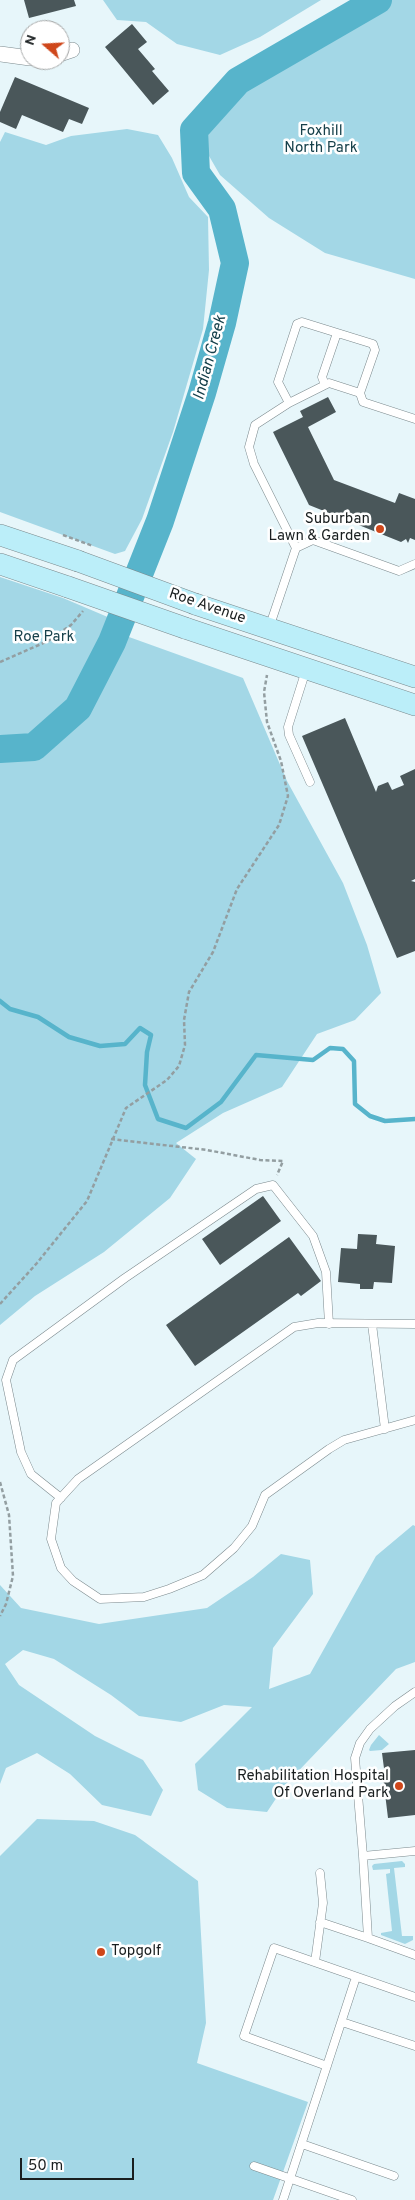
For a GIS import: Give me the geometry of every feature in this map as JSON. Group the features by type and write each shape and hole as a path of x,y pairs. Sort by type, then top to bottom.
{"main road":[{"name":"Roe Avenue","path":"0,535 78,561 195,604 415,676"},
{"name":"Roe Avenue","path":"0,564 415,705"}],"street":[{"path":"0,54 20,57"}],"lane":[{"path":"289,403 278,382 297,324 302,322 373,344 375,350 360,394"},
{"path":"326,385 322,377 337,333"},
{"path":"269,628 296,548 254,464 249,447 255,425 289,403 329,383 360,394 364,402 415,419"},
{"path":"296,548 313,540 399,571 415,564"},
{"path":"307,668 288,727 289,736 310,782"},
{"path":"61,1498 31,1474 21,1452 6,1380 13,1360 125,1278 256,1188 273,1185 313,1236 326,1272 329,1324"},
{"path":"415,1324 329,1324 294,1327 78,1479 56,1503 51,1540 61,1568 73,1581 100,1599 144,1597 169,1590 203,1574 234,1548 252,1526 265,1495 329,1449 344,1440 415,1420"},
{"path":"372,1324 385,1429"},
{"path":"368,1938 355,1758 360,1743 370,1730 395,1706 415,1692"},
{"path":"363,1856 415,1851"},
{"path":"315,1962 323,1904 320,1873"},
{"path":"320,1922 415,1955"},
{"path":"328,2066 244,2036 274,1948 415,1997"},
{"path":"284,2200 356,1977"},
{"path":"342,2022 415,2046"},
{"path":"302,2144 394,2176"},
{"path":"254,2166 352,2200"}],"path":[{"path":"0,1304 37,1263 87,1201 111,1139 126,1108 168,1080 179,1066 185,1045 184,1020 189,992 213,952 236,890 279,825 288,796 281,761 267,722 264,692 273,657"},
{"path":"111,1139 207,1150 260,1160 283,1161 273,1185"},
{"path":"0,1482 9,1515 14,1576 6,1604 0,1616"}],"green space":[{"path":"103,0 321,0 260,37 220,55 177,44 146,22 117,20"},
{"name":"Foxhill North Park","path":"378,0 415,0 415,279 325,253 269,218 220,175 194,130 238,81"},
{"path":"127,129 158,135 172,158 189,197 208,217 209,270 203,329 173,432 142,519 125,551 115,554 0,512 0,142 5,132 46,145 71,136"},
{"name":"Roe Park","path":"0,577 63,598 110,618 104,628 243,678 287,781 343,883 367,945 381,993 355,1020 317,1034 282,1087 223,1113 176,1143 196,1159 170,1198 104,1252 35,1296 0,1325"},
{"path":"413,1525 415,1526 415,1662 396,1669 285,1785 267,1812 227,1808 198,1790 195,1764 252,1707 224,1705 181,1722 139,1716 111,1695 54,1659 23,1650 5,1664 19,1685 95,1736 143,1760 163,1790 151,1816 102,1805 70,1774 37,1753 6,1768 0,1784 0,1585 21,1608 99,1624 207,1608 253,1577 281,1554 310,1560 313,1594 273,1648 269,1689 310,1674 376,1556"},
{"path":"379,1735 389,1744 382,1750 370,1751 371,1745"},
{"name":"Topgolf","path":"37,1819 94,1821 135,1835 198,1881 206,2023 197,2063 308,2102 273,2200 0,2200 0,1856"},
{"path":"402,1861 405,1867 394,1868 402,1936 413,1936 413,1940 405,1944 381,1935 381,1933 392,1931 386,1874 390,1873 390,1869 373,1870 372,1866 374,1864"}],"building":[{"path":"24,0 74,0 76,6 29,18"},
{"path":"132,24 147,42 138,49 155,69 152,71 169,91 153,105 105,47"},
{"path":"15,77 89,108 82,124 69,119 63,132 22,115 16,129 0,122 0,112"},
{"path":"328,397 336,412 308,427 334,480 395,503 399,493 415,499 415,540 410,538 408,543 406,539 401,542 309,505 273,432 303,417 300,411"},
{"path":"345,718 376,792 378,786 388,782 392,790 404,785 400,776 415,769 415,879 411,881 415,882 415,951 397,958 302,736"},
{"path":"263,1196 281,1221 220,1265 202,1239"},
{"path":"358,1234 377,1235 376,1244 395,1246 392,1283 374,1282 373,1289 360,1289 360,1284 338,1282 341,1248 357,1249"},
{"path":"289,1237 321,1281 301,1296 298,1293 195,1366 166,1325"},
{"name":"Rehabilitation Hospital Of Overland Park","path":"415,1750 415,1815 388,1818 382,1753"}],"waterway":[{"name":"Indian Creek","path":"0,749 34,747 78,708 112,642 160,521 202,393 222,323 235,263 222,209 196,173 194,130 238,81 378,0"},
{"path":"0,1001 10,1009 38,1017 69,1037 100,1046 125,1044 140,1028 151,1035 147,1052 145,1085 158,1119 186,1128 221,1102 256,1055 313,1060 330,1048 343,1049 354,1061 355,1104 370,1116 385,1121 415,1119"}],"place":[{"name":"Suburban Lawn & Garden","path":"380,529"},
{"name":"Rehabilitation Hospital Of Overland Park","path":"399,1786"},
{"name":"Topgolf","path":"101,1952"}]}
